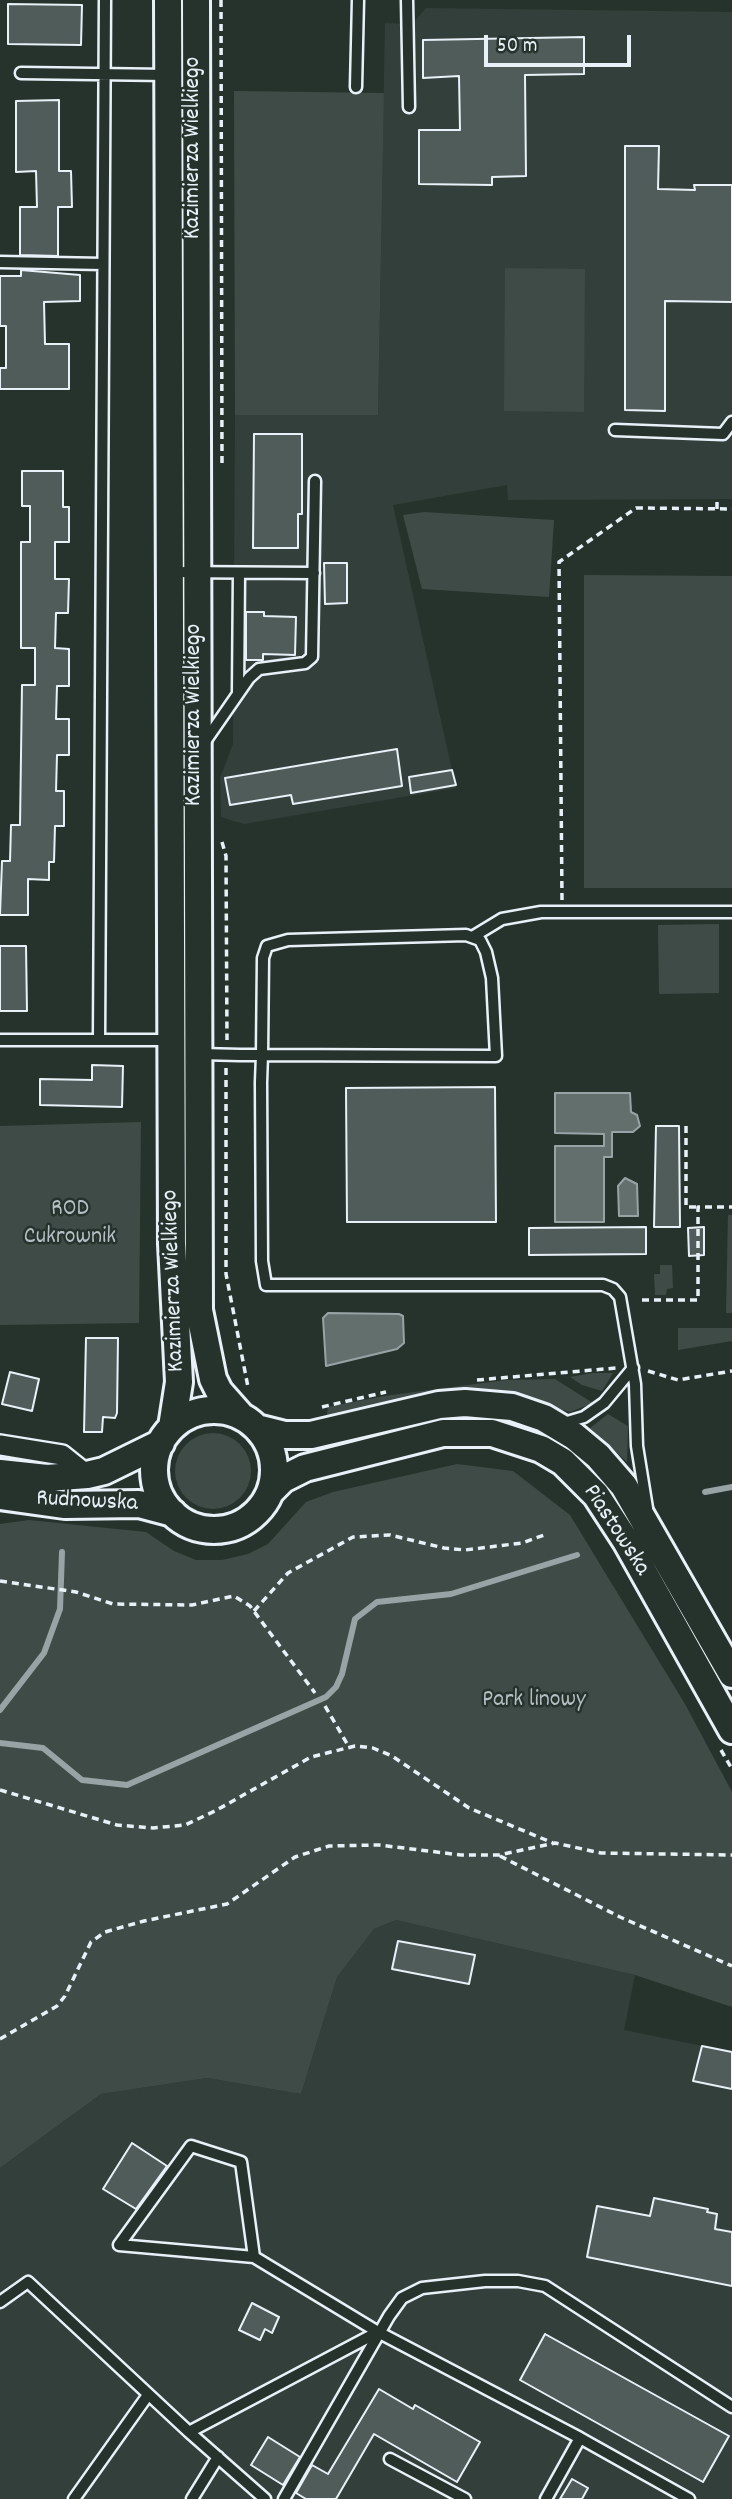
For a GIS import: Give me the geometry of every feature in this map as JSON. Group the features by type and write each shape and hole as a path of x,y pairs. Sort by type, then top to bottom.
{"main road":[{"name":"Kazimierza Wielkiego","path":"167,1436 178,1382 172,1244 185,1047 196,755 183,572 167,75 168,0"},
{"name":"Kazimierza Wielkiego","path":"196,0 183,572 185,1047 202,1334 213,1379 224,1397 249,1423"},
{"name":"Piastowska","path":"249,1423 285,1435 311,1435 439,1405 465,1403 512,1407 555,1424 598,1456 624,1486 732,1674"},
{"path":"205,1411 224,1411 249,1423 273,1458 270,1492 259,1510 232,1527 200,1528 173,1513 160,1495 155,1475 167,1436 188,1417 205,1411"},
{"name":"Piastowska","path":"270,1492 282,1479 305,1468 443,1433 492,1433 541,1449 562,1462 596,1495 626,1541 725,1737"},
{"name":"Rudnowska","path":"0,1473 47,1478 87,1475 104,1471 167,1436"},
{"name":"Rudnowska","path":"0,1496 65,1506 139,1504 173,1513"}],"street":[{"path":"0,1445 62,1455 72,1460 87,1475"}],"lane":[{"path":"99,1040 105,0"},
{"path":"356,87 358,0"},
{"path":"407,0 409,107"},
{"path":"21,73 167,75"},
{"path":"0,262 103,264"},
{"path":"615,430 723,434 732,422"},
{"path":"196,755 237,694 259,669 305,663 312,657 314,481"},
{"path":"183,572 314,573"},
{"path":"237,694 239,573"},
{"path":"656,1540 640,1473 638,1404 633,1368 620,1297 613,1289 603,1285 266,1285 262,1261 262,958 267,946 288,940 474,936 515,915 562,912 732,912"},
{"path":"0,1040 99,1040 185,1047 227,1055 496,1056 492,978 486,952 474,936"},
{"path":"555,1424 573,1422 596,1410 633,1368"},
{"path":"254,2257 240,2162 191,2146 119,2245 254,2257 378,2332 580,2438 689,2499"},
{"path":"284,2499 378,2332 402,2298 422,2288 518,2280 545,2286 732,2407"},
{"path":"0,2302 27,2282 265,2499"},
{"path":"189,2432 378,2332"},
{"path":"74,2499 148,2395"},
{"path":"546,2499 580,2438"},
{"path":"192,2499 218,2457"},
{"path":"390,2459 466,2499"}],"path":[{"path":"717,499 717,509"},
{"path":"562,912 559,562 636,508 732,509"},
{"path":"227,1055 226,1275 232,1296 243,1373 253,1393"},
{"path":"686,1126 686,1207 732,1207"},
{"path":"642,1300 698,1300 698,1207"},
{"path":"469,1381 571,1373 594,1368 633,1368 678,1380 732,1371"},
{"path":"317,1409 387,1392"},
{"path":"254,1611 288,1573 353,1538 390,1535 444,1548 465,1550 522,1543 544,1535"},
{"path":"0,1581 76,1592 113,1604 192,1605 234,1596 254,1611 315,1693"},
{"path":"325,1706 349,1747"},
{"path":"725,1737 732,1769"},
{"path":"0,1790 22,1794 117,1825 153,1828 174,1826 215,1811 311,1756 349,1747 373,1748 392,1756 469,1808 555,1843 601,1853 732,1855"},
{"path":"0,2039 57,2006 65,1996 91,1942 106,1932 144,1921 227,1905 295,1857 329,1846 379,1845 461,1855 499,1855 555,1843"},
{"path":"499,1855 620,1917 732,1966"}],"shaded area":[{"path":"426,8 732,12 732,499 508,500 507,485 393,505 456,788 244,824 221,817 220,778 233,744 235,415 378,414 385,23 412,24"},
{"path":"555,1093 630,1093 631,1112 637,1115 640,1126 633,1132 612,1132 612,1157 604,1157 604,1222 555,1222 555,1146 604,1146 604,1134 555,1133"},
{"path":"625,1178 637,1184 638,1216 619,1216 618,1186"},
{"path":"328,1313 399,1314 403,1316 404,1343 397,1349 326,1366 323,1318"},
{"path":"396,1920 635,1975 624,2030 732,2052 732,2499 0,2499 0,2168 101,2094 207,2078 301,2094 337,1977 374,1929"}],"green space":[{"path":"234,91 384,93 378,415 235,415"},
{"path":"505,268 585,269 584,412 504,411"},
{"path":"424,512 554,520 549,597 422,589 403,515"},
{"path":"584,575 732,576 732,888 584,888"},
{"path":"719,924 719,993 659,994 658,925"},
{"name":"ROD Cukrownik","path":"141,1122 139,1323 0,1325 0,1126"},
{"path":"728,1215 732,1215 732,1313 726,1313"},
{"path":"660,1265 672,1265 673,1288 667,1289 666,1295 655,1295 654,1274 660,1274"},
{"path":"678,1328 732,1328 732,1341 678,1350"},
{"path":"613,1373 602,1391 582,1385 570,1377"},
{"path":"555,1379 593,1403 570,1412 504,1393 461,1390 408,1399 326,1421 328,1407 384,1396 506,1380"},
{"path":"608,1414 628,1426 627,1462 590,1428"},
{"path":"213,1433 228,1436 240,1444 248,1456 251,1471 248,1486 240,1498 228,1506 213,1509 198,1506 186,1498 178,1486 175,1471 178,1456 186,1444 198,1436"},
{"name":"Park linowy","path":"457,1464 513,1471 570,1515 685,1704 732,1792 732,2007 635,1975 396,1920 374,1929 337,1977 301,2094 207,2078 101,2094 0,2168 0,1524 29,1520 146,1532 174,1551 196,1560 222,1560 248,1554 268,1544 306,1502 333,1492"}],"building":[{"path":"8,4 82,5 81,45 8,44"},
{"path":"584,37 584,74 525,75 526,176 492,177 492,185 419,184 419,130 460,130 459,76 423,78 423,40"},
{"path":"59,100 59,171 71,171 72,207 58,207 58,256 20,255 20,207 37,207 36,171 16,172 16,101"},
{"path":"625,146 659,146 658,189 695,190 694,185 732,185 732,302 665,301 665,411 625,410"},
{"path":"21,270 80,275 80,301 44,302 45,344 69,344 69,389 0,389 0,368 6,368 6,326 0,326 0,276 21,276"},
{"path":"254,434 302,434 302,514 298,514 298,548 253,548"},
{"path":"22,471 63,471 63,507 69,507 69,542 55,542 55,579 69,579 68,613 56,613 55,648 69,649 69,686 57,686 56,719 69,719 69,755 57,755 56,791 64,791 64,826 55,826 54,862 49,862 49,880 28,879 28,915 0,915 2,861 10,861 11,825 20,825 22,685 35,685 35,648 21,648 21,542 30,542 30,506 22,506"},
{"path":"324,563 347,563 347,603 325,604"},
{"path":"246,612 264,612 264,616 296,617 295,655 263,654 263,660 246,660"},
{"path":"397,749 402,786 293,804 291,795 230,805 225,778"},
{"path":"452,770 456,785 411,793 409,777"},
{"path":"0,946 26,946 27,1011 0,1011"},
{"path":"92,1065 123,1066 122,1107 40,1105 40,1079 92,1080"},
{"path":"495,1087 496,1222 347,1222 346,1088"},
{"path":"656,1126 679,1126 680,1227 654,1227"},
{"path":"646,1227 646,1254 529,1255 529,1228"},
{"path":"704,1227 704,1255 689,1256 688,1228"},
{"path":"86,1338 118,1338 117,1413 115,1418 103,1417 102,1432 84,1432"},
{"path":"10,1372 39,1379 32,1411 2,1404"},
{"path":"398,1941 475,1955 469,1984 392,1969"},
{"path":"702,2046 732,2052 732,2089 693,2081"},
{"path":"132,2143 167,2166 136,2209 103,2189"},
{"path":"654,2198 708,2209 707,2212 717,2214 715,2229 732,2232 732,2286 587,2257 597,2206 650,2216"},
{"path":"252,2303 279,2317 272,2333 265,2329 260,2340 239,2330"},
{"path":"545,2334 729,2436 703,2482 520,2380"},
{"path":"379,2389 413,2409 415,2405 480,2442 457,2482 374,2434 336,2499 306,2499 296,2493 312,2465 328,2474"},
{"path":"268,2437 300,2457 283,2485 251,2465"},
{"path":"572,2479 588,2488 582,2499 560,2499"}],"waterway":[{"path":"705,1492 732,1487"},
{"path":"0,1710 44,1653 60,1609 62,1552"},
{"path":"0,1743 43,1748 82,1780 127,1785 326,1697 336,1687 342,1674 355,1619 377,1602 451,1594 577,1555"}]}
